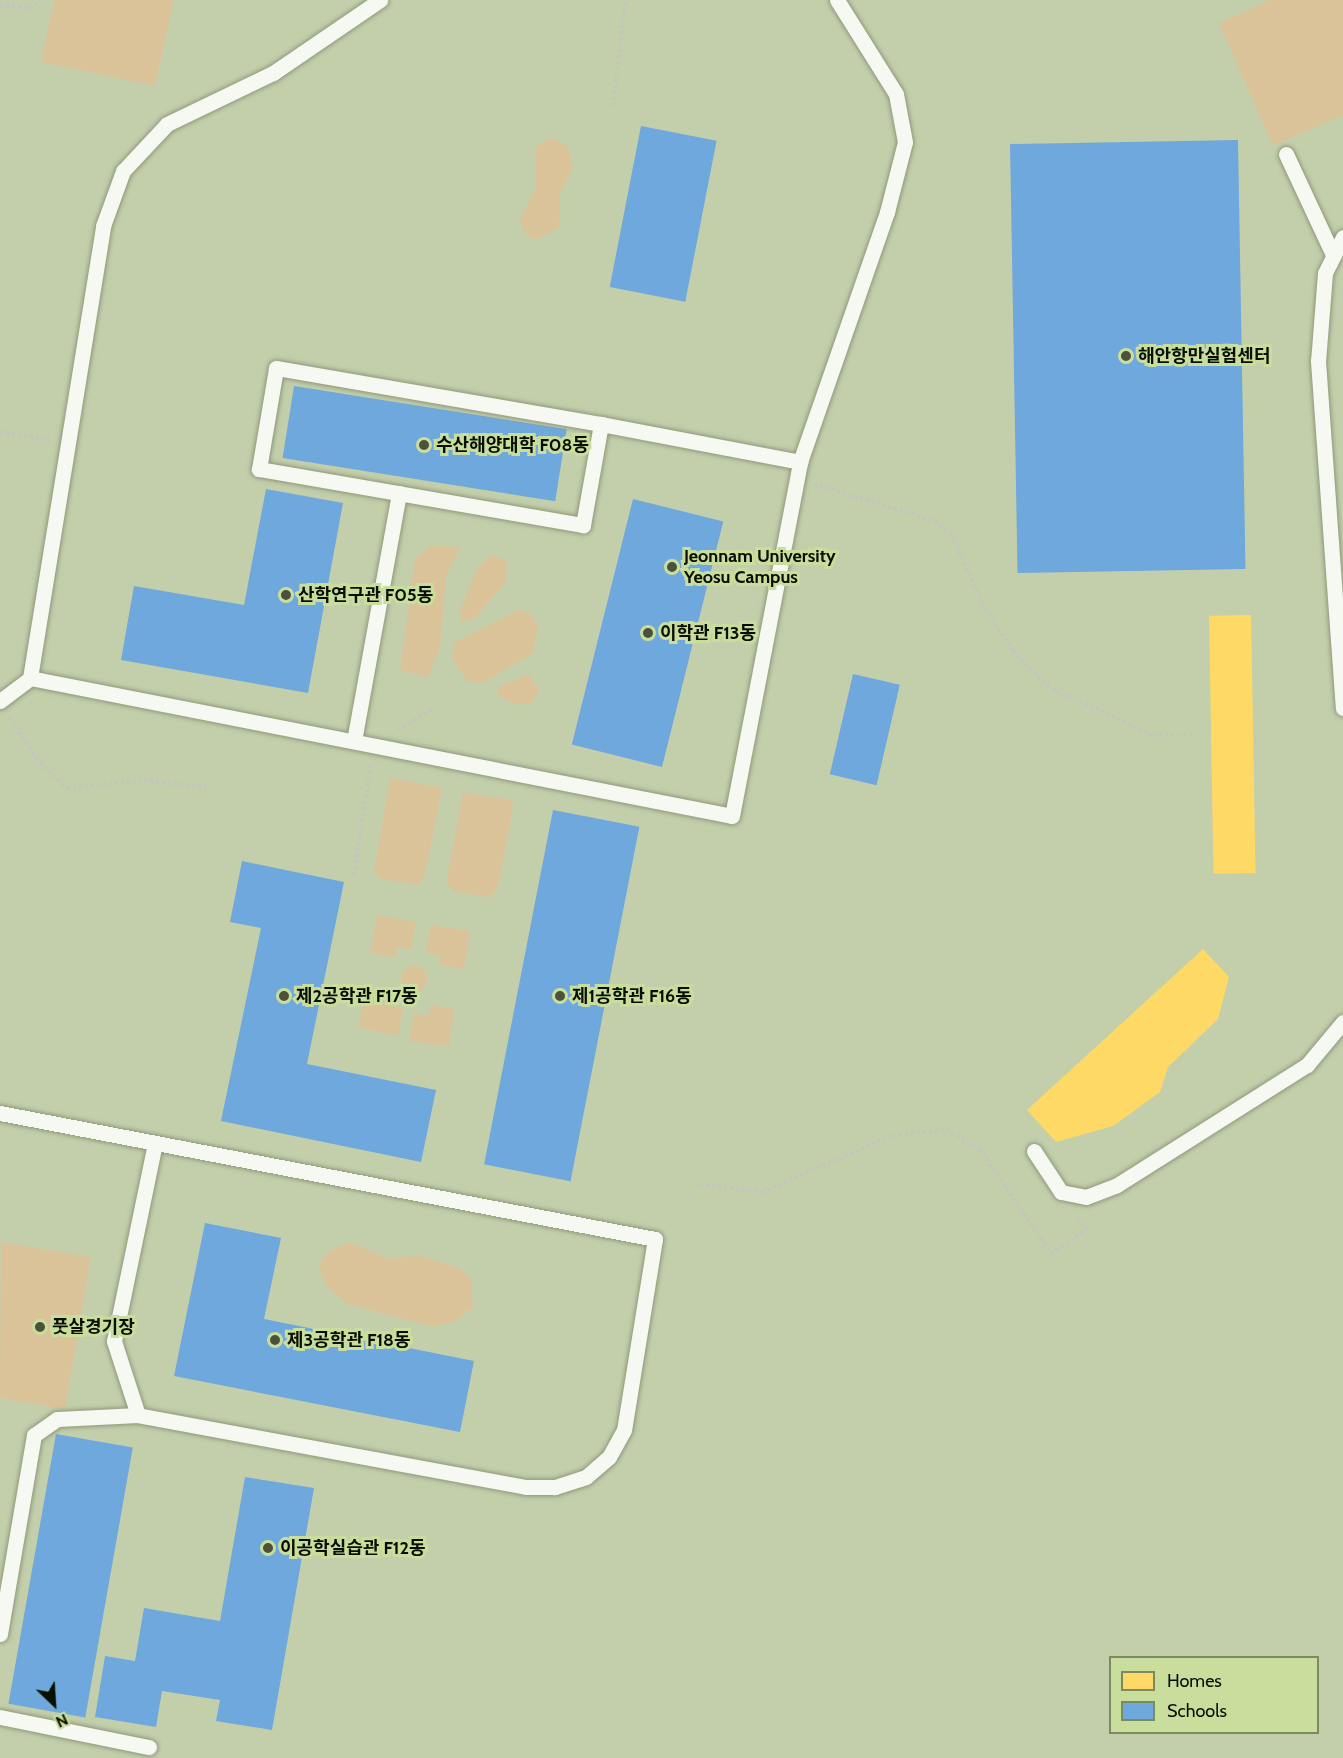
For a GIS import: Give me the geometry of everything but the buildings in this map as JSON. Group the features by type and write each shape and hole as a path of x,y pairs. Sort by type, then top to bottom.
{"lane":[{"path":"3,707 30,678 103,226 111,197 134,154 167,123 273,73 380,0"},
{"path":"30,678 732,816 800,462 886,212 905,142 896,94 837,0"},
{"path":"1286,154 1333,255"},
{"path":"1343,237 1333,255 1320,300 1319,411 1343,708"},
{"path":"601,424 583,525 259,469 276,368 601,424 800,462"},
{"path":"354,741 399,493"},
{"path":"1034,1151 1061,1192 1086,1197 1133,1177 1307,1065 1343,1022"},
{"path":"0,1113 655,1239 624,1431 602,1465 575,1482 544,1487 508,1485 138,1415 57,1419 34,1435 0,1634"},
{"path":"138,1415 114,1341 155,1143"},
{"path":"0,1717 149,1747"}],"path":[{"path":"0,5 28,8 41,0"},
{"path":"613,106 625,0"},
{"path":"0,432 68,443"},
{"path":"797,478 935,521 952,535 982,603 1013,651 1052,689 1153,735 1193,735"},
{"path":"405,726 440,704"},
{"path":"3,707 40,763 67,788 144,780 211,788"},
{"path":"354,875 367,790"},
{"path":"700,1184 762,1192 893,1135 946,1130 980,1149 1051,1254 1086,1230 1061,1192"}],"shaded area":[{"path":"54,0 174,0 155,86 41,62"},
{"path":"1270,0 1343,0 1343,115 1273,146 1219,23"},
{"path":"549,138 568,146 573,167 560,193 559,228 534,240 523,231 520,219 536,188 535,148"},
{"path":"431,545 460,548 446,576 440,647 428,677 400,670 415,559"},
{"path":"492,554 507,562 506,582 474,619 461,622 460,610 477,569"},
{"path":"519,610 530,613 538,626 533,653 483,683 467,682 452,657 454,643"},
{"path":"528,674 540,691 530,704 514,704 498,695 499,686"},
{"path":"390,778 442,788 425,875 418,885 382,879 374,872"},
{"path":"463,792 514,801 498,888 490,897 455,892 446,883"},
{"path":"377,915 416,922 411,949 397,947 395,957 370,953"},
{"path":"431,925 470,931 464,969 439,965 440,955 426,952"},
{"path":"414,966 423,970 427,979 423,988 414,992 405,988 401,979 405,970"},
{"path":"365,990 390,995 388,1006 403,1008 398,1036 358,1028"},
{"path":"430,1005 455,1009 449,1047 409,1041 414,1013 428,1016"},
{"name":"풋살경기장","path":"1,1242 91,1257 65,1409 0,1398"},
{"path":"348,1242 387,1258 420,1256 457,1267 471,1280 473,1307 456,1321 433,1327 347,1304 327,1286 318,1267 327,1252"}],"place":[{"name":"해안항만실험센터","path":"1126,356"},
{"name":"수산해양대학 F08동","path":"424,445"},
{"name":"Jeonnam University Yeosu Campus","path":"672,567"},
{"name":"산학연구관 F05동","path":"286,595"},
{"name":"이학관 F13동","path":"648,633"},
{"name":"제2공학관 F17동","path":"284,996"},
{"name":"제1공학관 F16동","path":"560,996"},
{"name":"풋살경기장","path":"40,1327"},
{"name":"제3공학관 F18동","path":"275,1340"},
{"name":"이공학실습관 F12동","path":"268,1548"}]}
